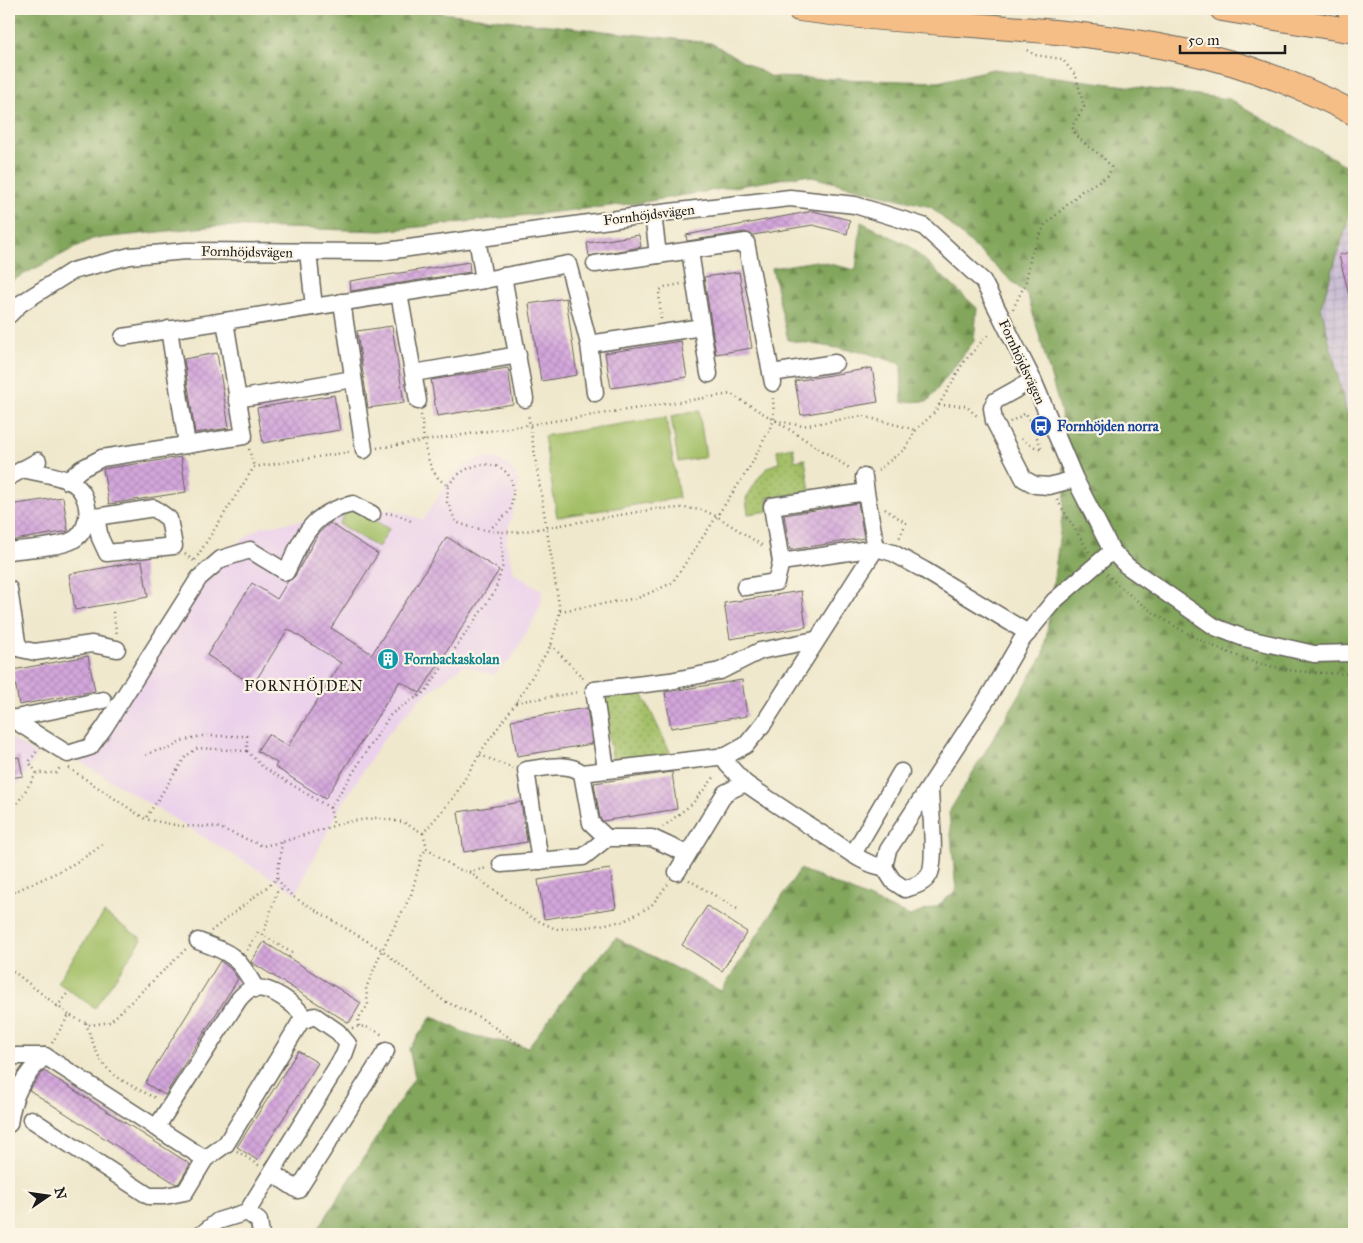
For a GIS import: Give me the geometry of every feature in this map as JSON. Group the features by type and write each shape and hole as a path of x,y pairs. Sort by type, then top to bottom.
{"highway":[{"path":"799,9 854,16 1099,37 1184,51 1271,77 1354,113"},
{"path":"1222,9 1354,31"},
{"path":"1350,9 1354,10"}],"street":[{"name":"Fornhöjdsvägen","path":"9,315 20,304 72,271 130,256 186,251 380,252 653,214 790,198 855,205 923,226 983,281 1033,380 1074,479 1112,551 1127,566 1215,627 1244,638 1314,654 1354,653"},
{"path":"653,214 658,256"},
{"path":"477,238 484,280"},
{"path":"595,264 746,242 772,378 835,363"},
{"path":"690,251 709,374"},
{"path":"308,252 314,307"},
{"path":"123,337 484,280 568,264 589,344 596,393"},
{"path":"503,276 525,399"},
{"path":"399,293 418,401"},
{"path":"342,302 364,450"},
{"path":"67,481 80,469 102,458 244,436 225,321"},
{"path":"589,344 702,327"},
{"path":"169,330 187,445"},
{"path":"414,373 518,355"},
{"path":"237,399 353,379"},
{"path":"1033,380 995,401 992,408 1024,480 1035,485 1048,486 1074,479"},
{"path":"16,473 38,461"},
{"path":"16,473 67,481 79,489 107,553 174,546 169,519 154,508 92,515"},
{"path":"582,773 606,769 726,760 746,745 764,723 815,640 876,548 866,490 772,506 781,562 776,582 744,587"},
{"path":"10,718 68,754 91,745 199,578 221,559 250,550 286,572 306,534 319,517 334,508 353,504 372,514"},
{"path":"9,551 72,541 83,534 92,515"},
{"path":"781,562 876,548 893,553 1028,633"},
{"path":"930,788 933,852 930,874 920,884 905,889 893,881 884,867 888,850 930,788 1028,633 1054,601 1112,551"},
{"path":"9,589 16,642 21,649 35,652 92,644 117,649"},
{"path":"606,769 594,690 670,681 720,671 760,651 815,640"},
{"path":"10,718 103,700"},
{"path":"726,760 745,783 796,819 853,854 875,866 884,867"},
{"path":"540,861 526,770 575,767 582,773 591,823 607,838"},
{"path":"853,854 901,772"},
{"path":"677,872 725,793 745,783"},
{"path":"502,864 583,857 607,838 652,838 687,854"},
{"path":"198,941 226,952 239,962 256,989"},
{"path":"156,1128 239,999 250,989 266,988 299,1009 306,1019"},
{"path":"31,1119 149,1196 165,1196 185,1192 205,1159 226,1144 301,1021 315,1016 338,1032 348,1044 344,1055 247,1212 218,1221 202,1234"},
{"path":"272,1173 298,1190 386,1051"},
{"path":"9,1056 45,1056 205,1159"},
{"path":"9,1123 11,1104 30,1070 45,1056"},
{"path":"247,1212 259,1222 261,1234"}],"path":[{"path":"1012,311 1026,282 1031,254 1045,225 1082,191 1109,175 1111,167 1106,159 1076,137 1072,126 1084,107 1076,76 1062,59 1035,55 1019,46"},
{"path":"662,333 659,291 665,287 695,282"},
{"path":"866,490 878,470 905,449 916,430 935,412 963,363 990,332"},
{"path":"560,611 638,598 672,583 750,467 774,420 772,378"},
{"path":"189,569 254,467 731,394 774,420 906,523 893,553"},
{"path":"423,833 454,798 480,755 516,703 551,645 560,611 525,399"},
{"path":"418,401 431,466 439,481 448,485"},
{"path":"1026,413 1042,449 1035,447 1000,427 1026,413"},
{"path":"774,420 802,426 862,416 916,430"},
{"path":"244,436 254,467"},
{"path":"489,529 510,511 513,488 508,472 495,464 477,466 462,471 448,485 447,502 456,522 470,528 489,529 501,533 546,528 655,509 703,510 718,517 770,551 781,562"},
{"path":"398,515 413,522"},
{"path":"330,808 391,714 426,691 495,591 503,565 501,533"},
{"path":"113,612 117,649"},
{"path":"551,645 594,690"},
{"path":"516,703 594,690"},
{"path":"146,755 156,750 168,749 188,740 210,735 247,736 248,751 263,768 330,808 334,825"},
{"path":"31,744 39,749 29,762 36,773"},
{"path":"145,819 186,756 198,748 248,751"},
{"path":"480,755 511,768 526,770"},
{"path":"652,838 655,833 693,803 726,760"},
{"path":"36,773 56,773 62,764 145,819 180,826 217,827 263,846 282,842 334,825 376,818 403,822 423,833 427,848 456,868 469,872 532,918 556,929 587,927 624,921 651,906 677,872 739,910"},
{"path":"9,816 36,773"},
{"path":"9,805 14,808"},
{"path":"9,894 63,869 105,842"},
{"path":"9,968 57,1007 69,1014 90,1025 110,1022 188,948 276,879 282,842"},
{"path":"359,1026 358,1019 368,1005 366,988 382,950 411,895 422,855 427,848"},
{"path":"276,879 292,896 382,950 444,1001 481,1018 523,1046"},
{"path":"263,935 277,892 284,887"},
{"path":"239,962 258,932 292,953 289,957"},
{"path":"57,1007 69,991"},
{"path":"45,1056 69,1014"},
{"path":"86,1023 92,1042 105,1067 131,1086 170,1106"},
{"path":"338,1032 359,1026 374,1029 390,1040 386,1051"},
{"path":"226,1144 272,1173"}],"shaded area":[{"path":"1354,224 1354,443 1320,307 1347,225"},
{"path":"480,458 498,459 511,467 519,482 506,542 514,573 543,591 540,608 512,658 493,675 464,665 419,700 385,737 340,807 296,893 79,761 205,565 261,527 378,510 395,510 423,520 449,480 464,464"},
{"path":"9,737 37,756 9,798"}],"green space":[{"path":"9,9 422,9 442,13 711,43 771,77 938,82 993,69 1229,99 1354,170 1354,202 1321,307 1354,443 1354,1234 315,1234 415,1077 409,1049 432,1016 469,1035 528,1047 575,985 616,938 721,991 800,869 910,916 937,906 956,891 949,812 1044,654 1065,494 1061,412 1028,296 931,207 804,175 638,203 382,231 216,226 92,239 9,282"},
{"path":"861,222 908,245 977,308 974,341 928,401 902,402 901,364 867,353 788,340 772,268 816,261 856,270"},
{"path":"699,411 706,457 678,462 671,416"},
{"path":"666,417 679,498 557,517 544,436"},
{"path":"793,447 795,461 805,459 810,492 767,498 769,511 748,514 746,498 763,472 779,463 777,450"},
{"path":"350,505 389,529 378,548 339,524"},
{"path":"642,693 671,754 613,762 602,699"},
{"path":"104,913 142,939 95,1008 57,982"}],"building":[{"path":"813,211 850,220 847,234 813,225 753,235 745,232 687,241 686,235"},
{"path":"639,235 641,247 589,256 587,243"},
{"path":"1354,251 1354,299 1350,299 1339,255"},
{"path":"469,262 470,272 351,291 350,281"},
{"path":"739,272 752,348 716,354 704,277"},
{"path":"566,298 577,375 541,381 529,304"},
{"path":"392,326 404,403 368,408 357,331"},
{"path":"681,341 687,377 611,388 605,353"},
{"path":"217,353 229,428 195,433 184,359"},
{"path":"508,368 513,404 437,416 431,380"},
{"path":"872,368 878,402 801,415 795,381"},
{"path":"334,395 340,430 263,443 257,408"},
{"path":"181,457 186,492 109,504 103,469"},
{"path":"63,497 68,531 9,541 9,505"},
{"path":"858,503 864,538 790,550 784,515"},
{"name":"Fornbackaskolan","path":"330,523 378,554 331,628 372,654 447,537 499,570 420,693 400,681 325,799 275,767 277,763 257,751 268,734 288,746 341,663 288,629 253,685 207,655 252,583 277,599 288,581 295,576 318,534"},
{"path":"142,561 148,597 75,610 69,574"},
{"path":"801,591 806,627 730,639 724,603"},
{"path":"88,656 95,691 19,705 13,670"},
{"path":"742,680 747,716 671,728 665,692"},
{"path":"587,708 592,744 517,756 511,720"},
{"path":"19,757 23,776 9,778 9,759"},
{"path":"672,772 677,809 603,821 600,818 594,783"},
{"path":"521,802 527,842 464,852 458,812"},
{"path":"610,869 616,908 544,919 538,880"},
{"path":"707,906 747,932 722,971 682,945"},
{"path":"264,942 361,1003 349,1023 251,962"},
{"path":"220,961 231,969 238,979 165,1095 145,1083"},
{"path":"298,1051 318,1063 257,1160 237,1147"},
{"path":"44,1071 190,1164 179,1183 176,1184 29,1090"}],"place":[{"name":"Fornhöjden norra","path":"1041,426"},
{"name":"Fornbackaskolan","path":"388,659"}],"district":[{"name":"FORNHÖJDEN","path":"304,686"}]}
